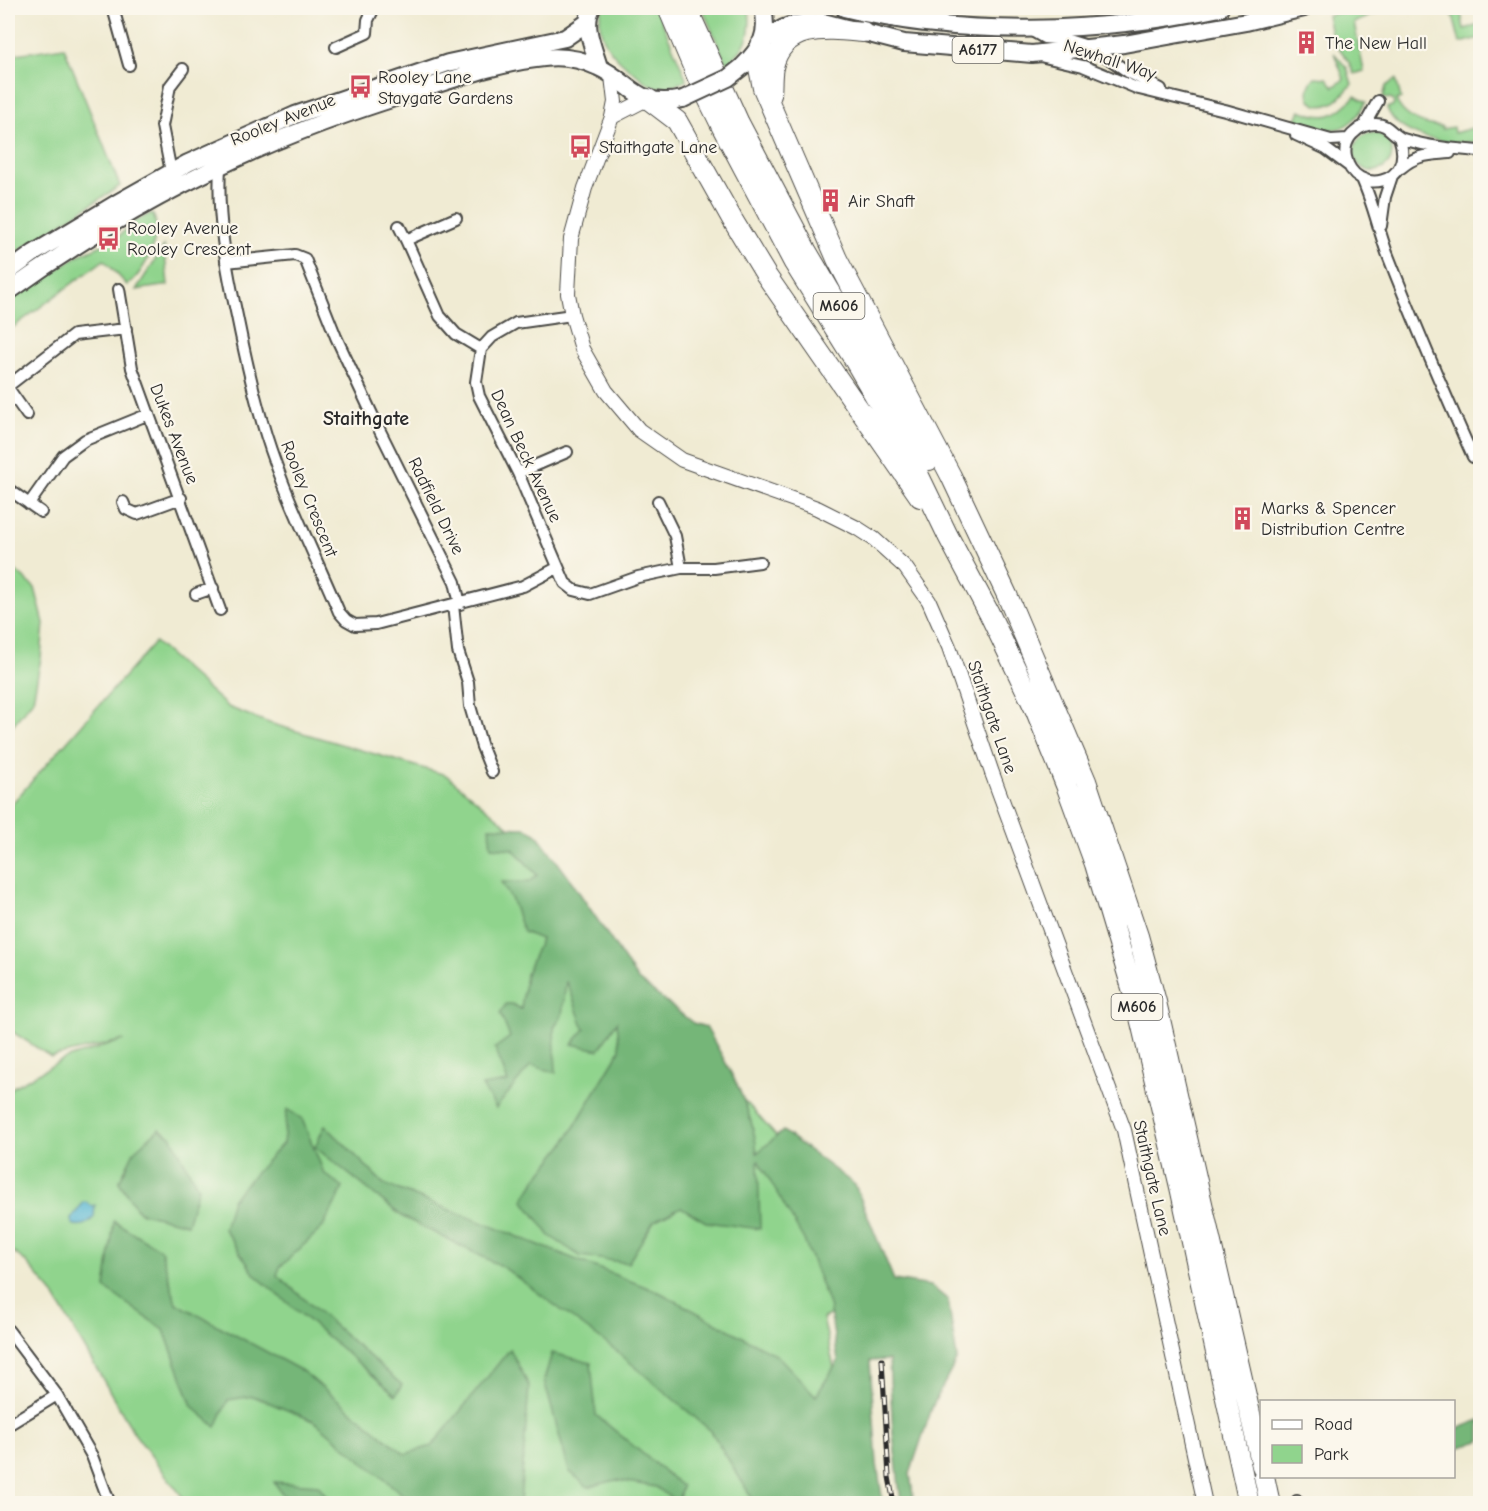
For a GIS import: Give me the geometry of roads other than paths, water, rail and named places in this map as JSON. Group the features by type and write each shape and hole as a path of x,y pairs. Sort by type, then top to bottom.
{"highway":[{"name":"M606","path":"668,8 697,76 760,200 794,263 852,356 908,453 1036,711 1066,785 1102,885 1134,994 1159,1096 1249,1503"},
{"name":"M606","path":"687,8 739,123 806,250 1007,595"},
{"path":"762,43 765,24 763,8"},
{"name":"A6177","path":"844,8 908,13 1029,30 1138,15 1220,8"},
{"name":"A6177","path":"648,99 683,99 728,78 742,67 772,34 787,26 810,21 823,22 912,44 1032,54 1094,48 1246,22 1304,8"},
{"path":"590,15 590,38 606,72"},
{"name":"Rooley Avenue","path":"8,272 43,248 188,163 295,116 448,63 565,38 590,15"},
{"name":"M606","path":"770,103 773,66 781,49 790,39 812,30 863,32"},
{"name":"M606","path":"762,43 759,74 763,88 837,259 951,476 1007,595 1086,781 1138,936 1156,1002 1260,1457"},
{"name":"Rooley Avenue","path":"8,292 43,266 196,178 301,131 477,72 534,59 556,57 576,60 606,72 648,99"},
{"name":"M606","path":"648,99 677,121 766,274 902,473 948,536"},
{"path":"1264,1478 1270,1503"}],"street":[{"path":"113,8 129,65"},
{"path":"336,47 367,33 368,20 374,8"},
{"name":"Newhall Way","path":"1029,30 1044,38 1068,40 1094,48 1128,72 1177,98"},
{"name":"Newhall Way","path":"1032,54 1083,66 1139,89 1331,140 1348,139"},
{"path":"171,172 162,126 170,86 183,69"},
{"name":"Staithgate Lane","path":"606,72 615,102 612,117 585,188 571,239 568,276 572,315 582,349 606,391 639,430 682,460 817,508 857,528 874,539 899,561 928,601 949,647 992,773 1124,1130 1205,1503"},
{"path":"612,117 648,99"},
{"path":"1364,126 1378,101 1384,125"},
{"name":"Newhall Way","path":"1245,116 1326,149 1362,179"},
{"path":"1349,166 1345,150 1348,139 1355,131 1364,126 1384,125 1399,137 1403,149 1403,160 1394,174 1385,197 1380,232"},
{"path":"1399,137 1421,144 1480,152"},
{"path":"1362,179 1379,181 1394,174 1412,159 1429,155 1480,152"},
{"name":"Rooley Crescent","path":"220,167 218,195 226,262 248,367 266,435 292,507 339,612 355,625 367,626 523,586 557,568"},
{"path":"1362,179 1371,197 1380,232 1449,404 1473,457 1480,454"},
{"path":"406,240 456,218"},
{"path":"399,226 440,316 456,334 481,349 492,337 516,323 572,315"},
{"name":"Radfield Drive","path":"226,262 295,255 305,259 336,336 378,427 455,582 458,651 468,682 470,706 492,772"},
{"name":"Dukes Avenue","path":"119,289 132,368 220,610"},
{"path":"27,415 8,387 74,335 126,329"},
{"name":"Dean Beck Avenue","path":"481,349 476,382 479,396 518,473 557,568 565,583 574,590 590,594 638,577 681,568 714,568 760,562"},
{"path":"29,504 63,456 78,444 149,414"},
{"path":"518,473 567,452"},
{"path":"8,489 41,512"},
{"path":"123,502 126,509 137,514 181,498"},
{"path":"658,501 675,536 681,568"},
{"path":"196,594 213,588"},
{"path":"8,1330 57,1395 92,1456 110,1503"},
{"path":"8,1425 57,1395"}],"water":[{"path":"86,1202 92,1206 95,1205 94,1217 84,1225 72,1224 71,1219"}],"railway":[{"path":"882,1360 889,1477 894,1504"}],"place":[{"name":"The New Hall","path":"1307,43"},
{"name":"Rooley Lane Staygate Gardens","path":"360,87"},
{"name":"Staithgate Lane","path":"581,147"},
{"name":"Air Shaft","path":"830,201"},
{"name":"Rooley Avenue Rooley Crescent","path":"109,238"},
{"name":"Marks & Spencer Distribution Centre","path":"1243,518"}],"district":[{"name":"Staithgate","path":"366,418"}]}
